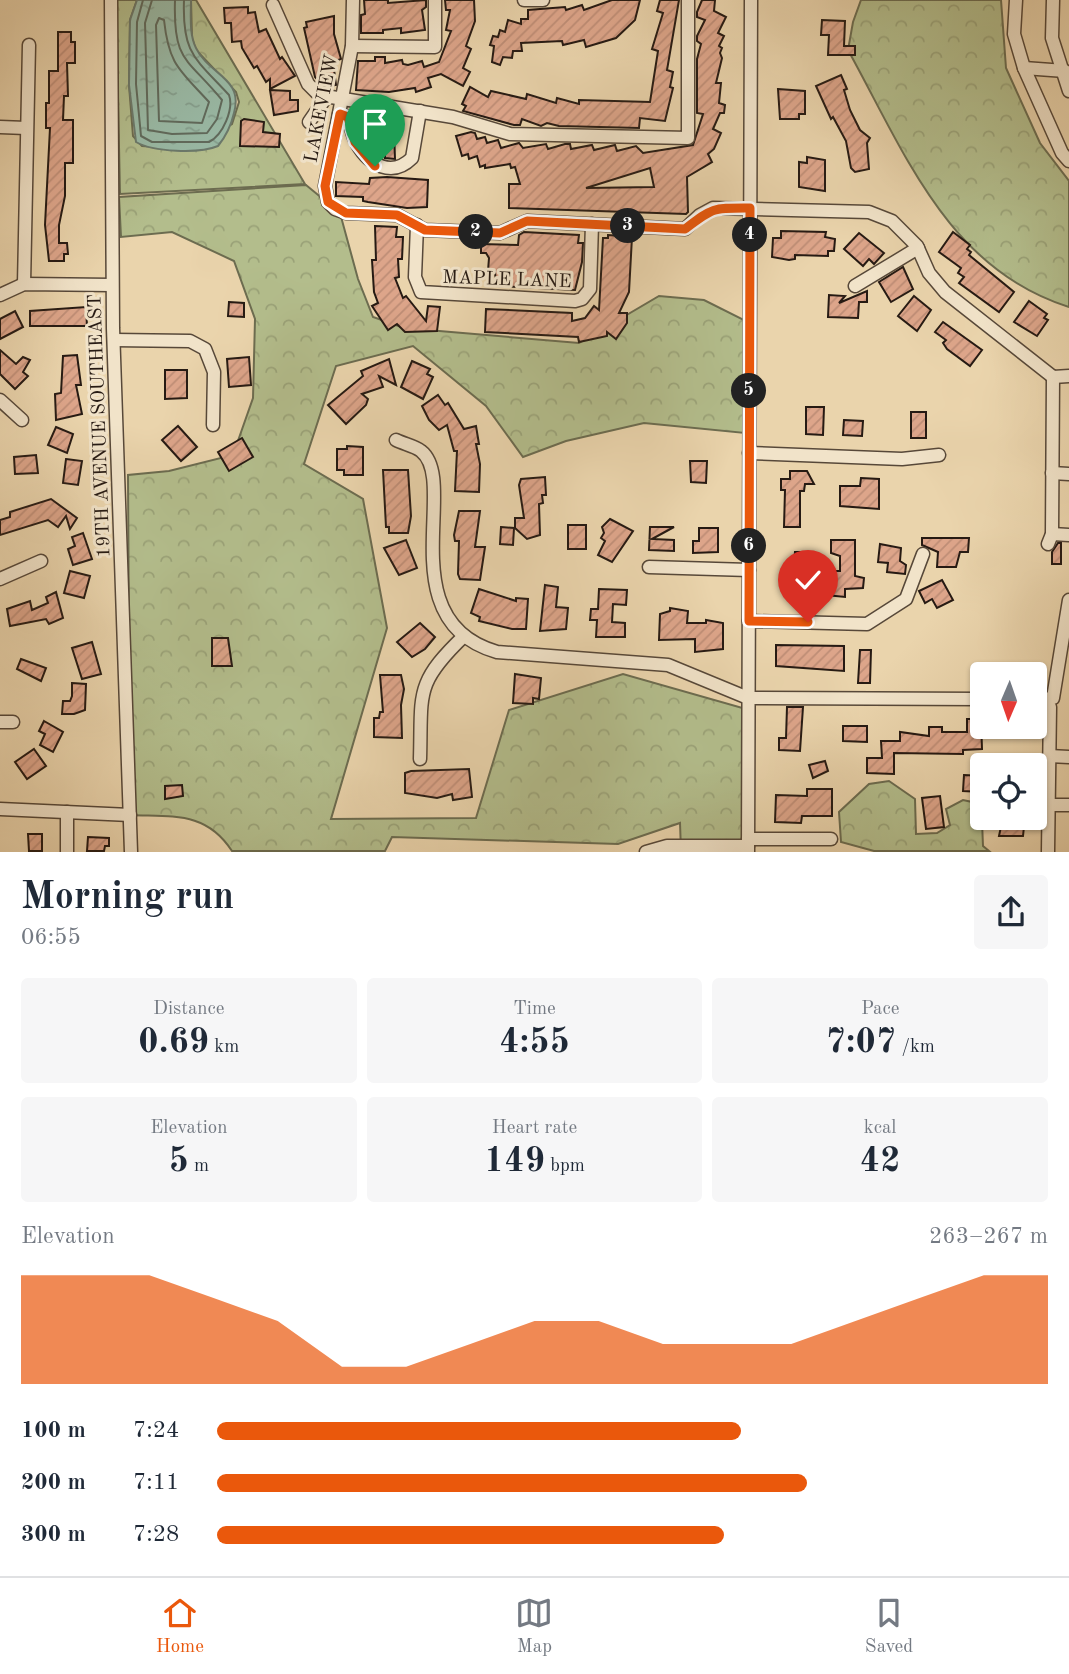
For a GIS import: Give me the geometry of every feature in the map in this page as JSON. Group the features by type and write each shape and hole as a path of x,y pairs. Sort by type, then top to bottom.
{"street":[{"name":"19TH AVENUE SOUTHEAST","path":"111,0 112,285 131,852"},
{"name":"LAKEVIEW","path":"353,0 352,46 325,186 328,202 346,213 397,215 416,225"},
{"path":"352,46 435,47 435,0"},
{"path":"524,0 543,0"},
{"path":"273,5 308,84 319,95 453,117 510,134 688,138 688,0"},
{"path":"748,845 751,0"},
{"path":"1016,0 1014,34 1024,68 1062,153 1069,161"},
{"path":"1053,0 1052,38 1065,71 1069,92"},
{"path":"24,284 29,45"},
{"path":"1024,68 1065,71"},
{"path":"309,122 327,96"},
{"path":"340,114 348,117 355,142 375,166 385,168 402,166 412,158 420,111"},
{"path":"0,127 26,128"},
{"path":"416,225 425,230 500,233 527,221 685,229 700,215 713,208 869,212 892,221 918,247 929,273 944,292 1054,377 1069,376"},
{"name":"MAPLE LANE","path":"416,225 415,277 421,292 575,301 582,299 590,289 592,224"},
{"path":"855,286 918,247"},
{"path":"0,295 24,284 112,285"},
{"path":"114,340 190,341 205,349 214,372 213,425"},
{"path":"1054,377 1050,539 1069,535"},
{"path":"0,400 22,420"},
{"path":"396,440 423,452 432,469 431,546 440,597 451,625 474,645 497,652 668,665 748,698 970,699"},
{"path":"749,453 885,458 939,455"},
{"path":"1052,474 1069,474"},
{"path":"749,621 867,624 906,599 923,554"},
{"path":"0,579 41,561"},
{"path":"649,567 749,570"},
{"path":"1048,852 1051,703 1069,600"},
{"path":"419,759 423,685 436,663 464,636"},
{"path":"1047,702 1051,703"},
{"path":"1049,756 1069,757"},
{"path":"1048,805 1069,806"},
{"path":"0,809 130,815"},
{"path":"67,812 68,852"},
{"path":"646,852 667,846 748,845 831,839"}],"green space":[{"path":"116,0 137,0 130,20 129,85 133,136 142,146 190,149 232,124 239,102 236,92 196,50 192,38 191,0 196,0 305,184 120,194"},
{"path":"861,0 1001,0 1006,68 1040,143 1069,181 1069,307 1027,289 991,265 961,236 934,203 911,167 848,50 853,22"},
{"path":"306,185 340,213 358,279 373,317 404,328 579,343 659,296 704,300 754,325 755,434 644,423 566,441 523,457 486,406 413,346 336,366 304,464 363,499 387,628 331,819 476,818 509,710 623,674 746,709 747,851 681,851 680,823 618,844 392,837 385,851 232,851 222,838 200,823 174,817 130,815 128,475 169,471 233,455 253,398 255,319 234,261 172,232 121,237 119,197"},
{"path":"889,781 915,799 916,834 937,833 950,825 946,809 963,800 970,802 970,830 982,830 983,846 989,851 874,851 841,842 839,812 869,784"}],"water":[{"path":"137,0 191,0 191,31 196,48 230,84 236,101 230,126 218,146 176,151 153,148 136,142 129,85 130,20"}],"building":[{"path":"364,0 388,0 388,3 426,0 426,7 422,10 425,30 401,33 401,28 383,30 383,33 361,33 361,15 365,14"},
{"path":"445,0 474,0 475,21 466,46 471,49 463,68 470,72 463,86 441,74 428,78 431,87 416,92 415,88 389,92 356,90 358,61 375,61 375,57 385,57 385,63 402,60 403,64 408,65 422,61 424,67 439,62 451,31 446,30 450,10 446,10"},
{"path":"612,0 640,0 635,20 616,38 586,47 584,40 563,45 562,41 521,43 522,51 513,51 512,58 503,57 500,65 492,62 494,46 490,45 493,36 498,37 500,30 505,32 508,20 521,24 521,19 528,19 528,10 565,7 566,10 582,5 584,10"},
{"path":"660,0 679,0 667,70 673,72 670,87 673,88 665,121 640,118 639,128 559,126 547,123 541,126 522,119 520,125 514,125 463,111 466,106 462,104 470,87 488,97 491,91 526,99 527,94 556,103 557,98 579,104 579,100 650,102 658,51 652,49 663,13 657,11"},
{"path":"702,0 715,0 714,11 726,17 718,33 724,36 719,46 722,48 722,58 716,83 721,83 719,103 725,105 724,113 720,113 713,129 721,133 714,149 708,154 712,162 687,177 686,214 509,208 509,184 520,184 515,167 511,168 510,164 480,167 477,156 469,159 468,154 462,156 456,136 471,132 475,133 477,139 485,137 487,143 498,140 501,148 519,143 523,148 546,144 548,149 565,144 570,144 571,149 592,145 594,150 615,145 617,151 636,146 643,153 693,145 703,114 697,113 697,59 701,44 697,41 697,36 705,20 697,17","holes":["650,168 654,187 586,188"]},
{"path":"248,7 248,13 255,12 259,32 266,29 280,59 282,57 295,76 270,89 270,79 266,82 257,66 254,68 242,48 241,41 232,42 231,23 225,23 224,8"},
{"path":"334,16 334,34 341,59 333,62 336,85 324,87 315,77 304,28 307,27 306,22"},
{"path":"822,20 845,21 844,46 855,46 855,55 828,55 829,35 821,35"},
{"path":"58,32 71,32 71,42 75,42 75,63 67,63 68,96 64,96 63,120 73,120 73,163 65,163 65,196 59,225 59,243 67,243 68,254 64,254 64,261 49,261 45,225 50,128 46,128 46,103 49,103 49,71 58,71"},
{"path":"841,75 847,89 844,90 850,110 860,130 870,138 867,143 869,169 855,172 851,168 846,141 833,117 831,119 816,86"},
{"path":"778,89 805,91 805,114 799,114 799,119 780,119"},
{"path":"270,90 290,91 290,100 298,100 298,111 274,115"},
{"path":"244,119 264,122 263,132 280,134 279,147 240,146 241,121"},
{"path":"368,131 394,131 395,159 385,158 385,149 372,149 368,144"},
{"path":"807,157 825,160 825,191 799,187 799,162 807,163"},
{"path":"370,178 428,180 427,207 407,208 363,201 363,197 336,196 336,182 369,184"},
{"path":"375,226 397,227 396,237 403,237 402,259 398,259 399,277 395,278 403,298 406,296 426,321 428,306 440,307 437,331 405,332 397,324 388,330 372,306 378,303 374,292 372,260 376,260"},
{"path":"781,231 826,232 825,237 835,239 834,251 828,251 828,256 795,255 795,259 789,260 772,257 773,238 781,238"},
{"path":"524,232 579,235 578,243 583,243 582,262 575,290 496,286 495,271 488,271 489,258 486,253 481,253 481,244 518,245 519,235"},
{"path":"953,232 970,245 967,249 971,252 969,255 1014,292 999,312 959,283 964,277 958,273 961,268 939,252"},
{"path":"859,233 884,253 874,264 869,259 863,266 844,249"},
{"path":"608,235 632,237 629,292 619,313 627,313 627,323 616,339 607,332 607,336 579,342 578,337 485,332 486,309 572,313 572,321 585,318 594,306 599,310 603,238 608,238"},
{"path":"903,267 913,289 891,302 879,282"},
{"path":"867,291 867,302 859,302 858,318 828,317 829,295 845,296 839,303"},
{"path":"914,296 931,310 917,331 898,316"},
{"path":"1029,301 1047,314 1044,318 1048,320 1037,336 1014,322"},
{"path":"229,302 244,303 244,317 228,316"},
{"path":"86,307 87,326 30,326 30,311"},
{"path":"15,311 23,327 0,339 0,319"},
{"path":"943,322 982,350 970,366 947,349 943,343 946,340 935,332"},
{"path":"0,350 16,364 23,357 30,360 23,372 28,376 15,389 0,374"},
{"path":"77,355 81,385 76,385 82,414 56,420 55,394 61,393 63,356"},
{"path":"249,357 251,385 229,387 227,359"},
{"path":"389,359 396,385 379,376 383,387 362,394 368,399 366,405 346,424 328,405 363,376 361,371"},
{"path":"412,361 430,369 427,374 433,377 423,399 401,387"},
{"path":"165,370 187,370 187,398 165,399"},
{"path":"438,395 445,405 448,403 464,429 476,426 480,464 479,492 455,491 457,451 454,451 447,425 439,430 429,420 422,406"},
{"path":"806,407 824,407 823,435 806,434"},
{"path":"911,412 926,412 926,438 911,438"},
{"path":"844,420 863,421 862,436 843,435"},
{"path":"178,426 197,447 181,461 162,440"},
{"path":"56,427 73,434 67,453 48,445"},
{"path":"242,438 253,457 229,471 218,452"},
{"path":"347,446 363,447 363,475 344,475 344,470 337,470 337,449 347,449"},
{"path":"36,455 38,473 15,474 14,457"},
{"path":"66,459 82,461 78,485 63,483"},
{"path":"690,461 707,461 706,483 691,482"},
{"path":"383,470 408,470 411,516 408,533 389,533 389,527 386,527"},
{"path":"790,471 807,471 814,484 805,484 804,491 800,491 800,527 784,527 785,490 781,490 781,479 790,479"},
{"path":"545,477 546,495 542,495 543,503 539,504 540,535 527,539 515,528 515,518 524,518 519,485 521,479"},
{"path":"861,478 879,479 879,509 840,506 840,486 860,486"},
{"path":"51,499 77,518 70,529 66,516 58,527 48,520 0,535 0,520 10,517 10,512"},
{"path":"459,511 480,511 475,547 485,547 480,580 460,579 458,574 459,541 455,541 454,535"},
{"path":"610,519 633,531 612,562 598,555 605,541 601,538 604,533 602,527"},
{"path":"568,525 586,525 586,549 568,549"},
{"path":"501,527 514,528 513,545 500,544"},
{"path":"650,527 674,527 652,539 674,540 674,551 649,550"},
{"path":"699,528 718,528 718,552 693,553 693,541 699,541"},
{"path":"83,533 92,559 73,565 68,549 75,546 72,537"},
{"path":"922,538 969,538 968,552 960,552 956,567 937,567 938,552 922,545"},
{"path":"406,540 417,568 399,575 384,548"},
{"path":"831,540 855,540 855,576 864,578 863,588 845,589 845,597 826,595 827,571 840,571 840,556 831,553"},
{"path":"1058,543 1061,543 1061,564 1052,564 1052,552"},
{"path":"880,544 901,548 900,561 906,565 905,574 887,572 888,563 878,562"},
{"path":"795,552 811,552 811,555 817,556 818,576 808,576 807,584 792,584"},
{"path":"70,571 90,576 84,598 64,593"},
{"path":"942,580 953,600 937,608 932,599 925,603 919,591"},
{"path":"545,585 558,587 556,607 568,608 566,629 540,631"},
{"path":"479,589 516,601 516,598 528,599 526,629 512,629 479,621 480,617 471,613"},
{"path":"599,589 627,590 626,605 613,604 612,622 625,623 625,637 596,637 597,620 590,620 591,609 598,609"},
{"path":"56,592 63,618 49,624 46,619 10,626 7,609 30,601 32,610 48,603 46,597"},
{"path":"670,608 688,611 687,623 706,623 706,620 723,623 723,649 695,652 695,639 659,640 660,614 670,611"},
{"path":"420,623 435,637 425,649 412,657 397,642"},
{"path":"212,638 228,638 232,666 212,666"},
{"path":"92,642 101,674 82,679 72,648"},
{"path":"776,645 844,646 844,671 776,666"},
{"path":"860,650 871,650 870,683 858,683"},
{"path":"21,659 46,668 41,681 17,669"},
{"path":"515,674 541,678 539,699 533,698 533,704 513,703"},
{"path":"380,675 401,675 404,689 401,705 402,738 374,737 374,718 379,718 380,712 383,712"},
{"path":"72,683 86,684 85,710 62,714 63,701 70,701 72,696"},
{"path":"787,707 803,707 800,751 779,750 779,738 786,738"},
{"path":"967,719 970,719 970,739 982,739 982,749 963,750 963,754 894,753 894,774 867,773 867,758 882,758 881,741 900,741 900,732 929,736 929,727 942,727 942,732 967,732"},
{"path":"44,721 63,732 53,752 40,745 45,734 39,731"},
{"path":"843,726 867,726 867,742 843,741"},
{"path":"34,749 46,766 27,779 15,762"},
{"path":"825,761 828,771 813,778 809,765"},
{"path":"469,769 472,797 453,800 452,794 437,798 405,793 405,773"},
{"path":"964,775 970,775 970,791 963,791"},
{"path":"182,785 183,796 165,799 165,786"},
{"path":"807,789 832,789 832,816 802,816 801,823 775,822 776,795 807,796"},
{"path":"940,796 944,827 926,829 922,798"},
{"path":"1000,830 1024,830 1023,836 999,836"},
{"path":"28,834 42,834 42,851 29,851"},
{"path":"88,837 109,838 109,846 105,846 104,851 87,851"}],"route":[{"path":"375,166 355,142 348,117 340,114 325,186 328,202 335,209 346,213 397,215 425,230 500,233 527,221 685,229 700,215 713,208 750,208 749,621 808,622"}]}
